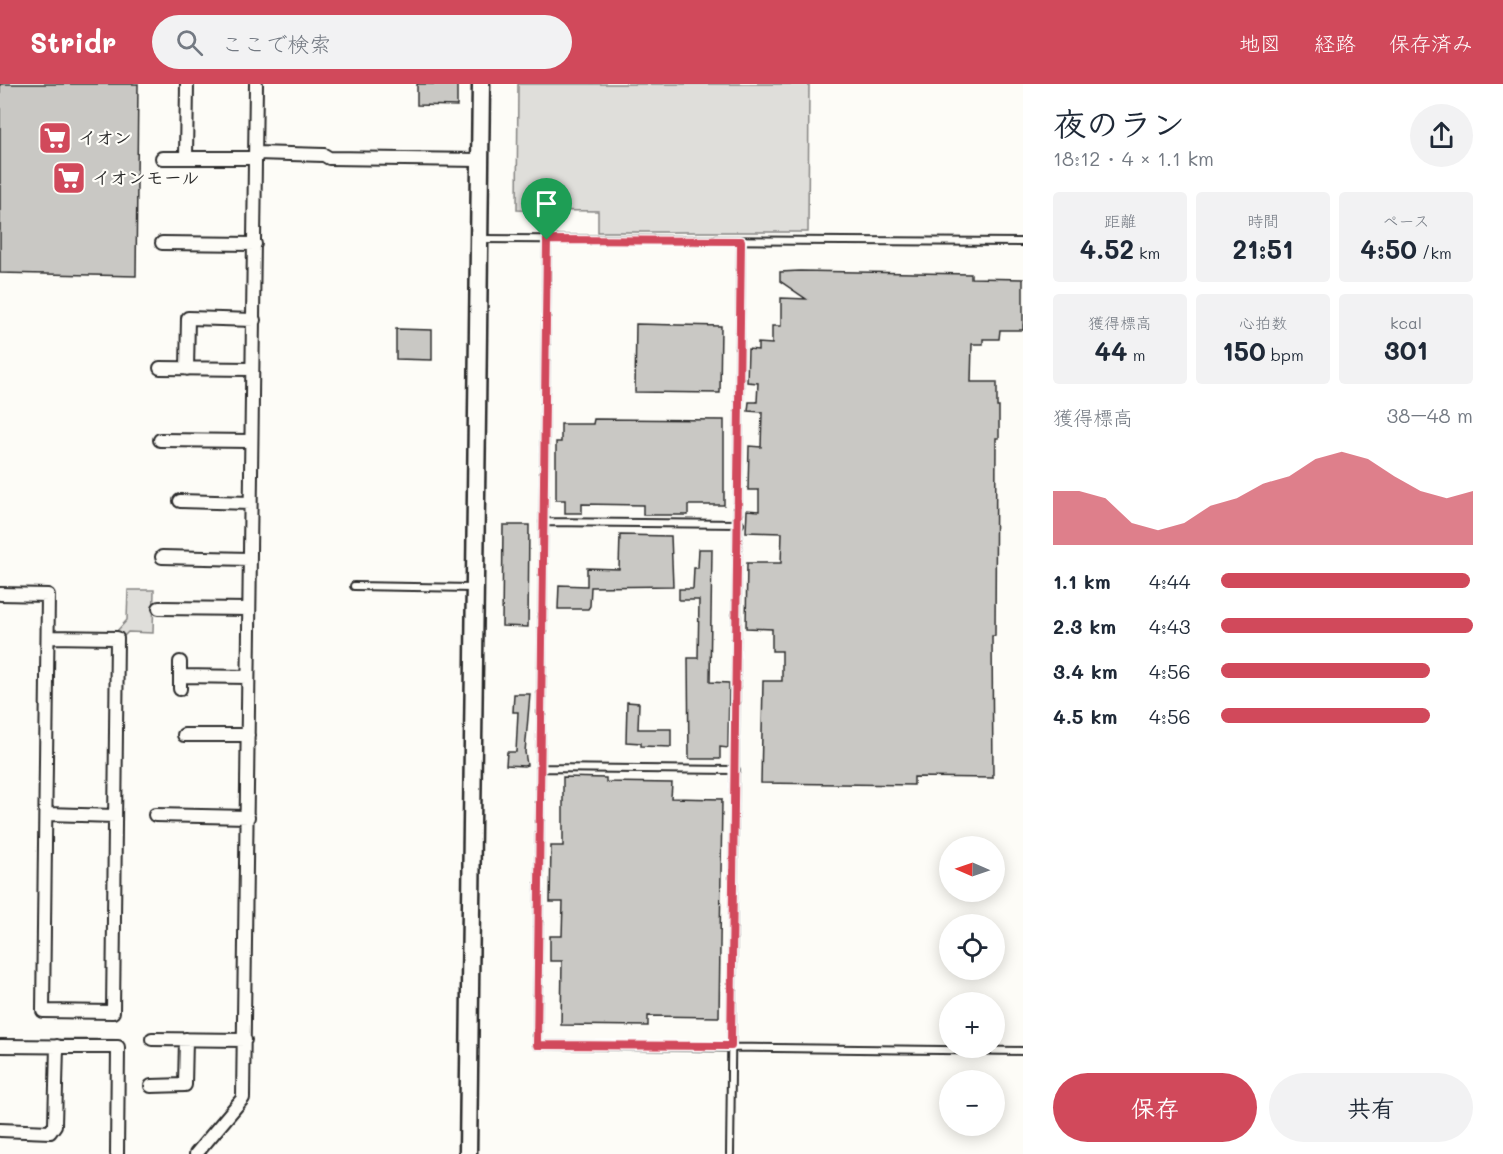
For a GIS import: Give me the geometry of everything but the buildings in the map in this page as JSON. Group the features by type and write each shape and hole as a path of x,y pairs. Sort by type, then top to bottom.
{"street":[{"path":"186,158 187,84"},
{"path":"196,1154 243,1098 248,817 251,369 255,359 256,84"},
{"path":"468,1154 481,84"},
{"path":"162,158 324,155 329,158 480,160"},
{"path":"162,243 255,244"},
{"path":"187,369 188,318 254,320"},
{"path":"160,368 251,369"},
{"path":"160,440 251,441"},
{"path":"180,501 250,503"},
{"path":"162,557 249,560"},
{"path":"0,594 48,595 43,1011 113,1012 117,638 48,637"},
{"path":"159,608 249,609"},
{"path":"180,662 180,689"},
{"path":"180,676 248,677"},
{"path":"184,735 248,735"},
{"path":"47,814 116,816"},
{"path":"155,815 248,817"},
{"path":"152,1039 245,1040"},
{"path":"151,1086 185,1085 186,1039"},
{"path":"0,1046 118,1047 117,1154"},
{"path":"0,1130 50,1132 55,1125 57,1046"}],"lane":[{"path":"479,239 1023,242"},
{"path":"547,240 537,1045 1023,1051"},
{"path":"730,1154 740,524 741,241"},
{"path":"543,522 740,524"},
{"path":"354,586 476,588"},
{"path":"542,768 736,770"}],"shaded area":[{"path":"518,84 809,84 808,232 598,232 598,211 517,210"},
{"path":"128,590 154,590 153,633 128,632 122,638 116,632 127,620"}],"place":[{"name":"イオン","path":"55,138"},
{"name":"イオンモール","path":"69,178"}],"route":[{"path":"547,240 741,241 740,524 731,1046 537,1045 547,240"}]}
